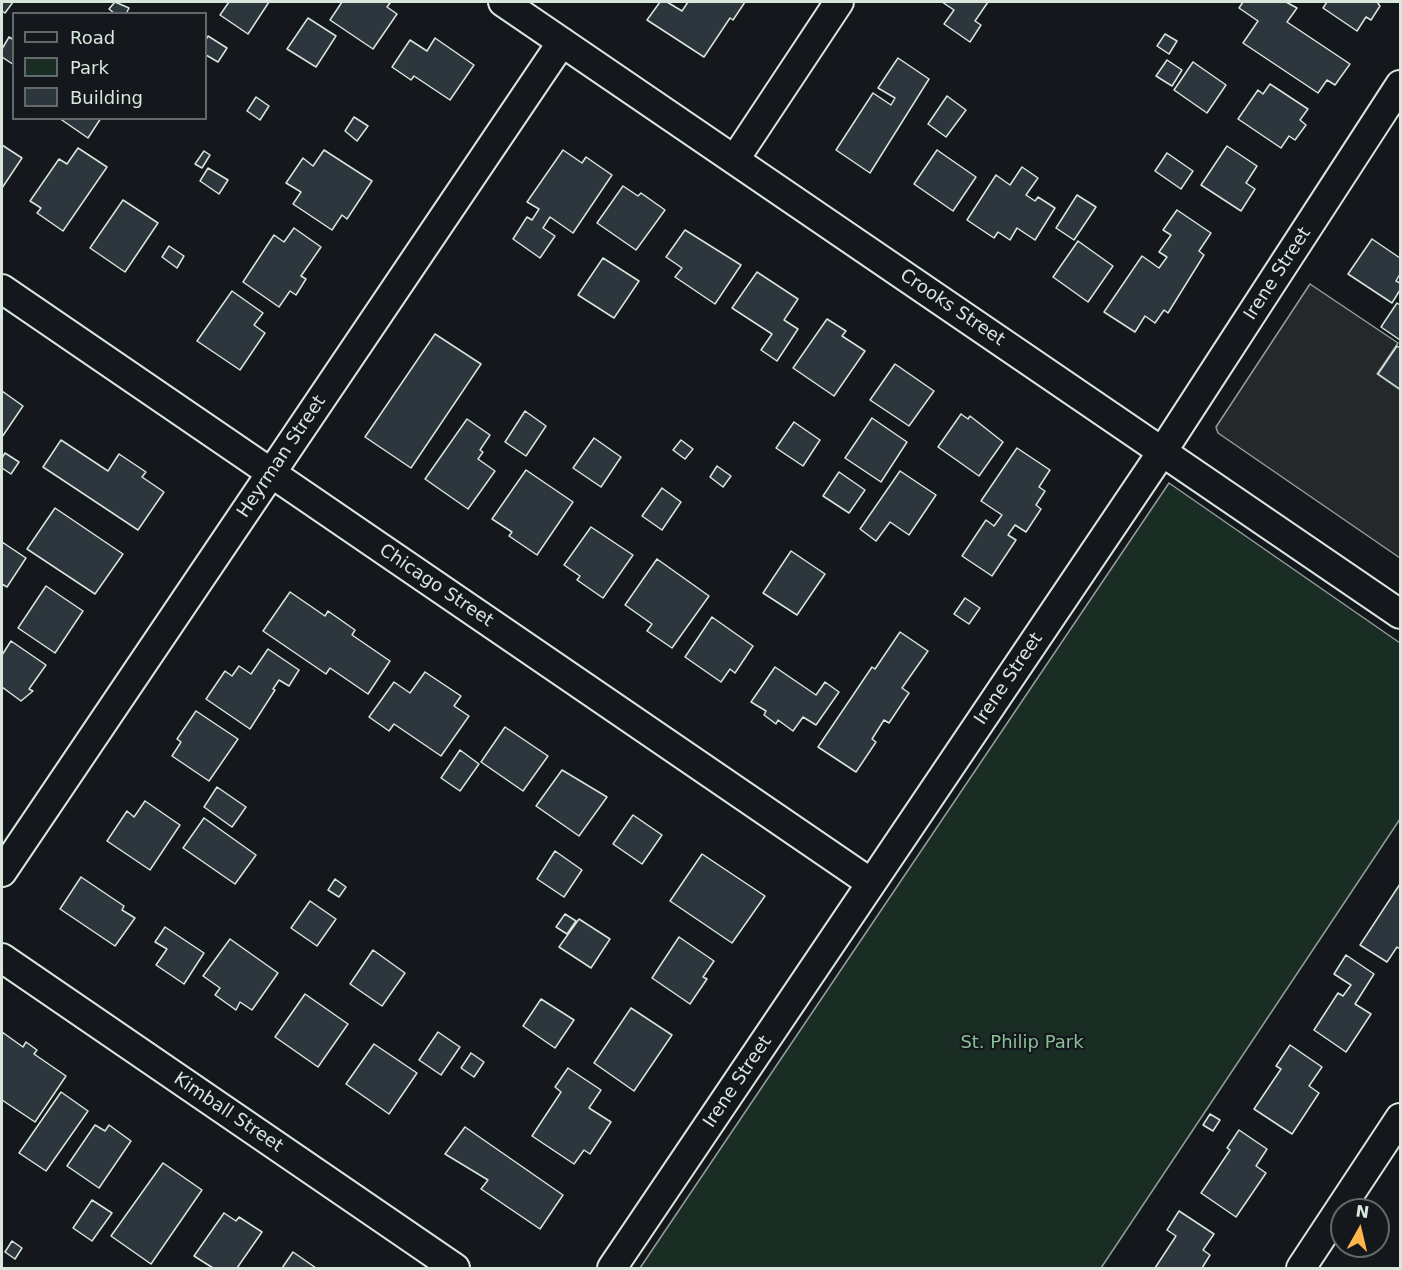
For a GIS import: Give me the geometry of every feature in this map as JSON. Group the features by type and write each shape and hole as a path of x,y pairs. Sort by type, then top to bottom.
{"street":[{"name":"Crooks Street","path":"503,2 1401,614"},
{"path":"735,159 840,2"},
{"name":"Heyrman Street","path":"2,872 562,42"},
{"name":"Irene Street","path":"612,1269 1162,452 1401,85"},
{"name":"Chicago Street","path":"2,289 871,883"},
{"name":"Kimball Street","path":"2,958 454,1269"},
{"path":"1301,1269 1401,1118"}],"green space":[{"name":"St. Philip Park","path":"1169,483 1400,643 1400,819 1101,1268 640,1268"}],"shaded area":[{"path":"1310,284 1398,343 1377,374 1400,390 1400,558 1218,433 1216,427"}],"building":[{"path":"2,2 13,2 5,13 2,11"},
{"path":"115,2 129,8 127,12 113,12 109,9"},
{"path":"229,2 269,2 248,34 220,15"},
{"path":"342,2 390,3 387,7 397,14 373,49 330,20"},
{"path":"660,2 667,2 682,11 688,2 745,2 733,20 730,18 704,57 647,20"},
{"path":"942,2 988,2 975,21 981,25 970,42 944,24 954,10"},
{"path":"1243,2 1286,2 1297,8 1287,22 1350,64 1335,85 1327,80 1318,93 1243,43 1258,21 1239,8"},
{"path":"1327,2 1377,2 1380,6 1371,20 1366,17 1357,31 1323,8"},
{"path":"308,18 336,36 316,67 287,49"},
{"path":"1165,34 1177,41 1169,54 1157,46"},
{"path":"208,36 227,48 218,62 207,56"},
{"path":"9,37 12,39 12,64 2,57 2,49"},
{"path":"435,38 474,65 450,100 414,76 411,80 392,67 410,40 427,51"},
{"path":"898,58 929,79 870,173 836,150 873,93 891,105 895,98 878,88"},
{"path":"1167,60 1182,70 1172,86 1156,76"},
{"path":"1193,62 1226,85 1207,113 1174,90"},
{"path":"1270,84 1308,109 1300,120 1306,125 1295,140 1289,136 1281,148 1238,119 1258,90 1263,94"},
{"path":"947,96 966,110 946,137 928,124"},
{"path":"256,97 269,106 260,120 247,111"},
{"path":"354,117 368,126 357,141 345,131"},
{"path":"62,120 100,120 88,138"},
{"path":"2,145 22,158 2,188"},
{"path":"1227,146 1257,166 1246,183 1255,189 1241,211 1201,185"},
{"path":"78,148 107,167 63,231 37,213 41,208 30,201 59,159 67,164"},
{"path":"324,150 372,181 347,219 342,215 332,230 293,204 301,192 286,183 303,158 313,166"},
{"path":"563,150 582,163 586,157 612,175 573,233 550,217 543,228 555,236 540,258 513,239 527,217 532,220 539,209 527,202"},
{"path":"937,150 976,177 953,211 914,184"},
{"path":"204,151 210,155 202,168 195,164"},
{"path":"1167,153 1193,171 1181,189 1155,171"},
{"path":"1022,167 1038,178 1026,195 1035,201 1038,197 1055,208 1035,240 1017,228 1010,240 998,232 994,238 967,220 996,175 1010,185"},
{"path":"208,168 228,180 219,194 200,181"},
{"path":"623,186 638,196 641,193 665,210 636,250 597,223"},
{"path":"1077,195 1096,207 1074,240 1056,228"},
{"path":"123,200 158,223 125,272 90,248"},
{"path":"1177,210 1211,233 1199,251 1204,255 1168,313 1164,310 1155,323 1145,316 1135,332 1104,312 1142,256 1159,268 1167,257 1159,252 1171,235 1163,230"},
{"path":"294,228 321,247 301,276 306,279 296,295 290,291 279,307 243,282 274,235 284,242"},
{"path":"685,230 741,265 715,304 675,277 682,268 666,257"},
{"path":"1372,239 1400,258 1400,274 1396,281 1400,283 1400,290 1392,303 1348,274"},
{"path":"1078,241 1113,266 1088,302 1053,277"},
{"path":"169,246 184,256 177,268 162,257"},
{"path":"603,258 639,281 614,318 578,295"},
{"path":"757,272 798,299 784,320 798,329 777,361 761,350 772,334 732,308"},
{"path":"232,291 263,313 254,325 265,333 240,370 197,341"},
{"path":"1397,303 1400,305 1400,340 1381,327"},
{"path":"827,319 846,331 842,336 865,351 834,396 793,368"},
{"path":"435,334 481,364 411,468 365,437"},
{"path":"1397,346 1400,348 1400,389 1378,374"},
{"path":"895,364 934,391 909,426 870,400"},
{"path":"2,391 23,406 2,437"},
{"path":"525,411 546,426 526,456 505,442"},
{"path":"961,414 968,419 970,416 1003,442 979,476 938,447"},
{"path":"872,418 907,442 881,482 845,458"},
{"path":"467,419 490,435 480,450 483,452 478,459 495,471 468,509 425,479"},
{"path":"794,422 820,440 803,466 776,448"},
{"path":"594,438 621,457 601,487 573,468"},
{"path":"61,440 108,471 119,454 146,472 142,477 164,492 138,530 43,467"},
{"path":"681,440 693,449 685,459 673,450"},
{"path":"1017,448 1050,470 1039,487 1045,491 1036,505 1041,509 1026,532 1015,525 1008,535 1016,540 992,576 962,556 986,520 994,526 1002,515 981,501"},
{"path":"5,453 19,462 11,474 2,468 2,458"},
{"path":"717,466 731,476 723,487 710,477"},
{"path":"526,470 573,502 537,555 509,536 512,532 492,519"},
{"path":"900,471 936,495 909,535 890,522 876,541 860,529"},
{"path":"839,472 865,490 849,513 823,496"},
{"path":"662,488 681,502 662,530 642,516"},
{"path":"55,508 123,554 95,594 27,549"},
{"path":"591,527 633,555 603,598 577,580 580,576 564,565"},
{"path":"2,542 26,558 7,587 2,584"},
{"path":"791,551 825,574 797,615 763,593"},
{"path":"657,559 709,596 672,648 647,631 652,624 625,605"},
{"path":"46,586 83,611 55,653 18,628"},
{"path":"290,592 325,616 328,611 355,630 352,635 390,661 368,694 330,668 326,674 263,631"},
{"path":"965,598 980,608 969,624 954,614"},
{"path":"712,617 753,646 735,673 730,669 721,682 685,657"},
{"path":"900,632 928,651 902,688 909,693 889,723 884,720 872,739 876,742 856,772 818,747 872,667 875,669"},
{"path":"11,641 46,665 29,689 33,691 21,701 2,687 2,655"},
{"path":"268,649 299,670 289,686 279,680 250,729 206,699 225,671 232,676 239,666 251,674"},
{"path":"775,667 816,695 825,682 839,692 816,725 803,717 793,731 778,720 776,724 764,715 766,711 751,702"},
{"path":"425,672 461,696 454,706 469,716 441,756 394,724 389,731 369,717 394,682 410,693"},
{"path":"196,711 238,739 209,781 172,756 181,742 177,739"},
{"path":"505,727 548,756 523,791 481,762"},
{"path":"460,750 479,764 460,791 441,778"},
{"path":"562,770 607,797 579,836 536,806"},
{"path":"217,787 246,807 232,827 204,807"},
{"path":"145,801 180,825 150,870 107,841 127,811 134,817"},
{"path":"633,815 662,835 642,864 613,844"},
{"path":"204,818 256,855 235,884 183,848"},
{"path":"555,851 582,870 564,897 537,879"},
{"path":"702,854 765,896 732,943 670,901"},
{"path":"81,877 124,906 122,910 135,918 115,946 60,909"},
{"path":"335,879 346,887 339,897 328,890"},
{"path":"1400,884 1400,949 1397,947 1387,962 1360,945"},
{"path":"310,901 336,919 317,946 291,928"},
{"path":"565,914 576,921 567,934 556,927"},
{"path":"579,919 610,939 591,968 559,947"},
{"path":"165,927 204,953 184,984 156,965 167,949 155,942"},
{"path":"679,937 714,961 703,977 707,979 690,1004 652,978"},
{"path":"230,939 278,973 252,1010 240,1002 236,1010 215,995 220,988 203,976"},
{"path":"373,950 405,973 382,1006 350,984"},
{"path":"1346,955 1374,974 1355,1004 1371,1014 1346,1052 1314,1030 1338,993 1343,996 1351,985 1334,974"},
{"path":"305,994 348,1024 318,1067 275,1037"},
{"path":"541,999 574,1020 555,1048 523,1026"},
{"path":"631,1008 672,1035 634,1091 594,1063"},
{"path":"2,1032 23,1047 26,1042 37,1050 34,1054 66,1076 35,1122 2,1100"},
{"path":"438,1032 460,1047 441,1075 419,1060"},
{"path":"374,1044 417,1073 389,1114 346,1084"},
{"path":"1290,1045 1322,1067 1309,1086 1319,1093 1292,1134 1254,1109 1281,1069 1276,1066"},
{"path":"471,1053 484,1062 474,1077 461,1068"},
{"path":"568,1068 601,1090 589,1108 611,1122 590,1154 584,1150 574,1164 532,1136 561,1092 555,1087"},
{"path":"61,1092 88,1111 46,1171 19,1153"},
{"path":"1210,1114 1220,1120 1213,1131 1203,1125"},
{"path":"95,1125 105,1131 109,1125 131,1141 99,1188 67,1166"},
{"path":"465,1127 563,1195 540,1229 481,1189 488,1180 445,1154"},
{"path":"1239,1130 1267,1149 1256,1166 1266,1173 1236,1217 1201,1193 1230,1150 1227,1148"},
{"path":"163,1163 202,1190 151,1264 111,1236"},
{"path":"92,1200 112,1213 92,1241 73,1228"},
{"path":"1179,1211 1214,1234 1203,1250 1210,1255 1202,1268 1155,1268 1176,1236 1167,1230"},
{"path":"224,1213 236,1221 239,1217 262,1232 237,1268 213,1268 194,1256"},
{"path":"12,1241 22,1248 15,1259 5,1252"},
{"path":"293,1252 316,1268 282,1268"}]}
